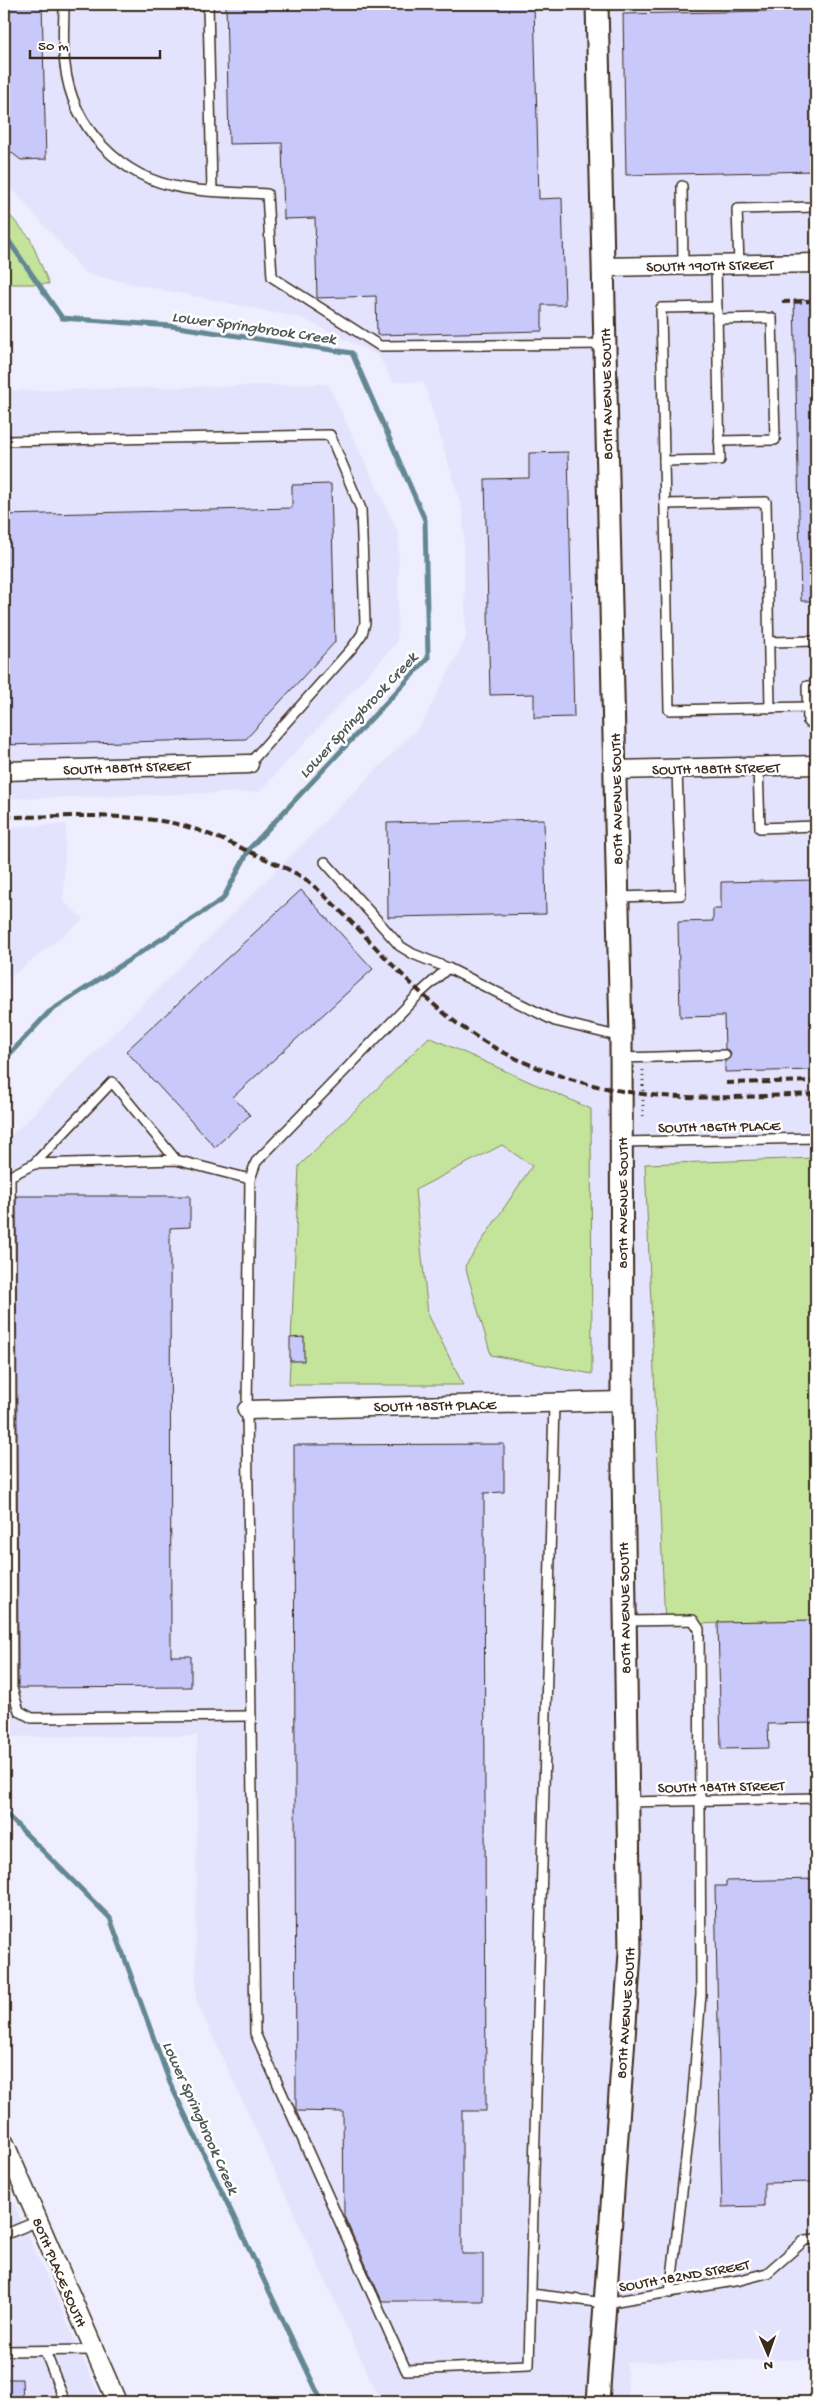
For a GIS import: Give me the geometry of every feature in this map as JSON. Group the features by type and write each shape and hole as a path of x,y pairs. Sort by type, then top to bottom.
{"street":[{"name":"80TH AVENUE SOUTH","path":"597,4 621,1037 632,1058 622,1142 624,1620 630,1952 598,2402"},
{"name":"SOUTH 190TH STREET","path":"603,267 816,263"},
{"name":"SOUTH 188TH STREET","path":"4,771 249,764"},
{"name":"SOUTH 188TH STREET","path":"616,770 816,766"},
{"name":"SOUTH 185TH PLACE","path":"248,1410 622,1401"},
{"name":"80TH PLACE SOUTH","path":"4,2142 118,2402"}],"lane":[{"path":"64,4 64,65 73,101 84,125 105,152 127,167 158,181 182,188 267,194 272,277 380,346 605,344"},
{"path":"208,4 212,191"},
{"path":"682,186 683,265"},
{"path":"739,264 737,209 816,207"},
{"path":"664,461 720,460 716,265"},
{"path":"716,307 661,308 669,710 808,707"},
{"path":"717,319 772,318 775,440 719,441"},
{"path":"4,441 330,435 361,509 365,624 362,634 352,648 249,764"},
{"path":"665,504 766,502 770,708"},
{"path":"769,642 816,641"},
{"path":"816,686 807,686 808,722 816,722"},
{"path":"758,767 760,828 816,826"},
{"path":"618,897 681,896 677,769"},
{"path":"325,862 400,946 413,954 448,968 555,1021 576,1028 621,1037"},
{"path":"448,968 420,994 256,1162 250,1179 248,1410 255,2033 406,2370 529,2366 554,1403"},
{"path":"632,1058 725,1055"},
{"path":"176,1160 112,1082 34,1164 10,1176 12,1688 19,1711 32,1718 251,1716"},
{"name":"SOUTH 186TH PLACE","path":"622,1142 816,1138"},
{"path":"34,1164 176,1160 250,1179"},
{"path":"624,1620 693,1620 700,1630 701,1994 691,2116 670,2293"},
{"name":"SOUTH 184TH STREET","path":"626,1802 816,1798"},
{"path":"4,2235 38,2221"},
{"name":"SOUTH 182ND STREET","path":"531,2294 605,2303 740,2280 767,2273 805,2240 816,2239"},
{"path":"4,2351 94,2350"},
{"path":"45,2351 65,2402"}],"path":[{"path":"632,1058 643,1117"}],"shaded area":[{"path":"4,4 816,4 816,2359 627,2362 628,2402 381,2402 196,2000 197,1736 4,1737 4,1143 421,725 466,638 463,512 424,382 393,382 379,356 301,318 86,274 4,179"},
{"path":"328,384 399,534 397,643 259,792 4,799 4,391"},
{"path":"66,824 63,901 84,919 4,982 4,827"},
{"path":"4,2182 62,2311 102,2402 4,2402"}],"green space":[{"path":"4,209 30,238 49,284 4,284"},
{"path":"429,1037 591,1109 592,1374 491,1355 465,1266 532,1166 502,1145 415,1190 428,1314 463,1385 289,1385 299,1166"},
{"path":"816,1158 816,1620 665,1625 645,1164"}],"building":[{"path":"4,4 42,4 46,159 21,160 4,147"},
{"path":"226,4 534,4 539,199 562,198 565,305 542,305 542,331 377,335 376,296 317,298 315,218 284,219 282,143 229,144"},
{"path":"816,10 816,171 626,175 623,14"},
{"path":"816,299 816,601 801,601 794,300"},
{"path":"568,452 574,717 534,718 534,694 490,695 485,479 529,478 529,453"},
{"path":"331,484 335,642 246,739 4,745 4,515 292,508 292,485"},
{"path":"544,819 546,914 388,917 387,823"},
{"path":"816,880 816,1070 725,1072 725,1061 731,1055 730,1051 725,1049 724,1016 680,1017 678,922 713,921 713,909 721,909 721,882"},
{"path":"301,890 373,969 233,1097 250,1115 215,1147 126,1051"},
{"path":"16,1196 190,1196 190,1227 170,1228 171,1656 191,1656 191,1687 18,1688"},
{"path":"304,1337 304,1361 290,1361 290,1338"},
{"path":"504,1444 504,1492 484,1493 486,2111 462,2111 462,2254 483,2254 483,2301 382,2301 344,2216 343,2112 297,2111 296,2109 294,1445"},
{"path":"816,1620 816,1723 768,1724 769,1748 721,1749 718,1622"},
{"path":"816,1879 816,2182 764,2183 764,2206 722,2207 715,1886 726,1886 726,1881"},
{"path":"4,2379 22,2379 23,2402 4,2402"}],"waterway":[{"name":"Lower Springbrook Creek","path":"4,234 62,318 171,326 352,353 425,520 428,658 250,848 223,899 49,1012 4,1060"},
{"name":"Lower Springbrook Creek","path":"4,1812 110,1918 170,2083 322,2402"}],"railway":[{"path":"782,302 816,301"},
{"path":"4,817 102,816 161,821 174,823 235,845 302,877 314,886 426,997 475,1036 503,1052 561,1076 607,1088 670,1096 719,1097 816,1094"},
{"path":"726,1083 816,1081"}]}
